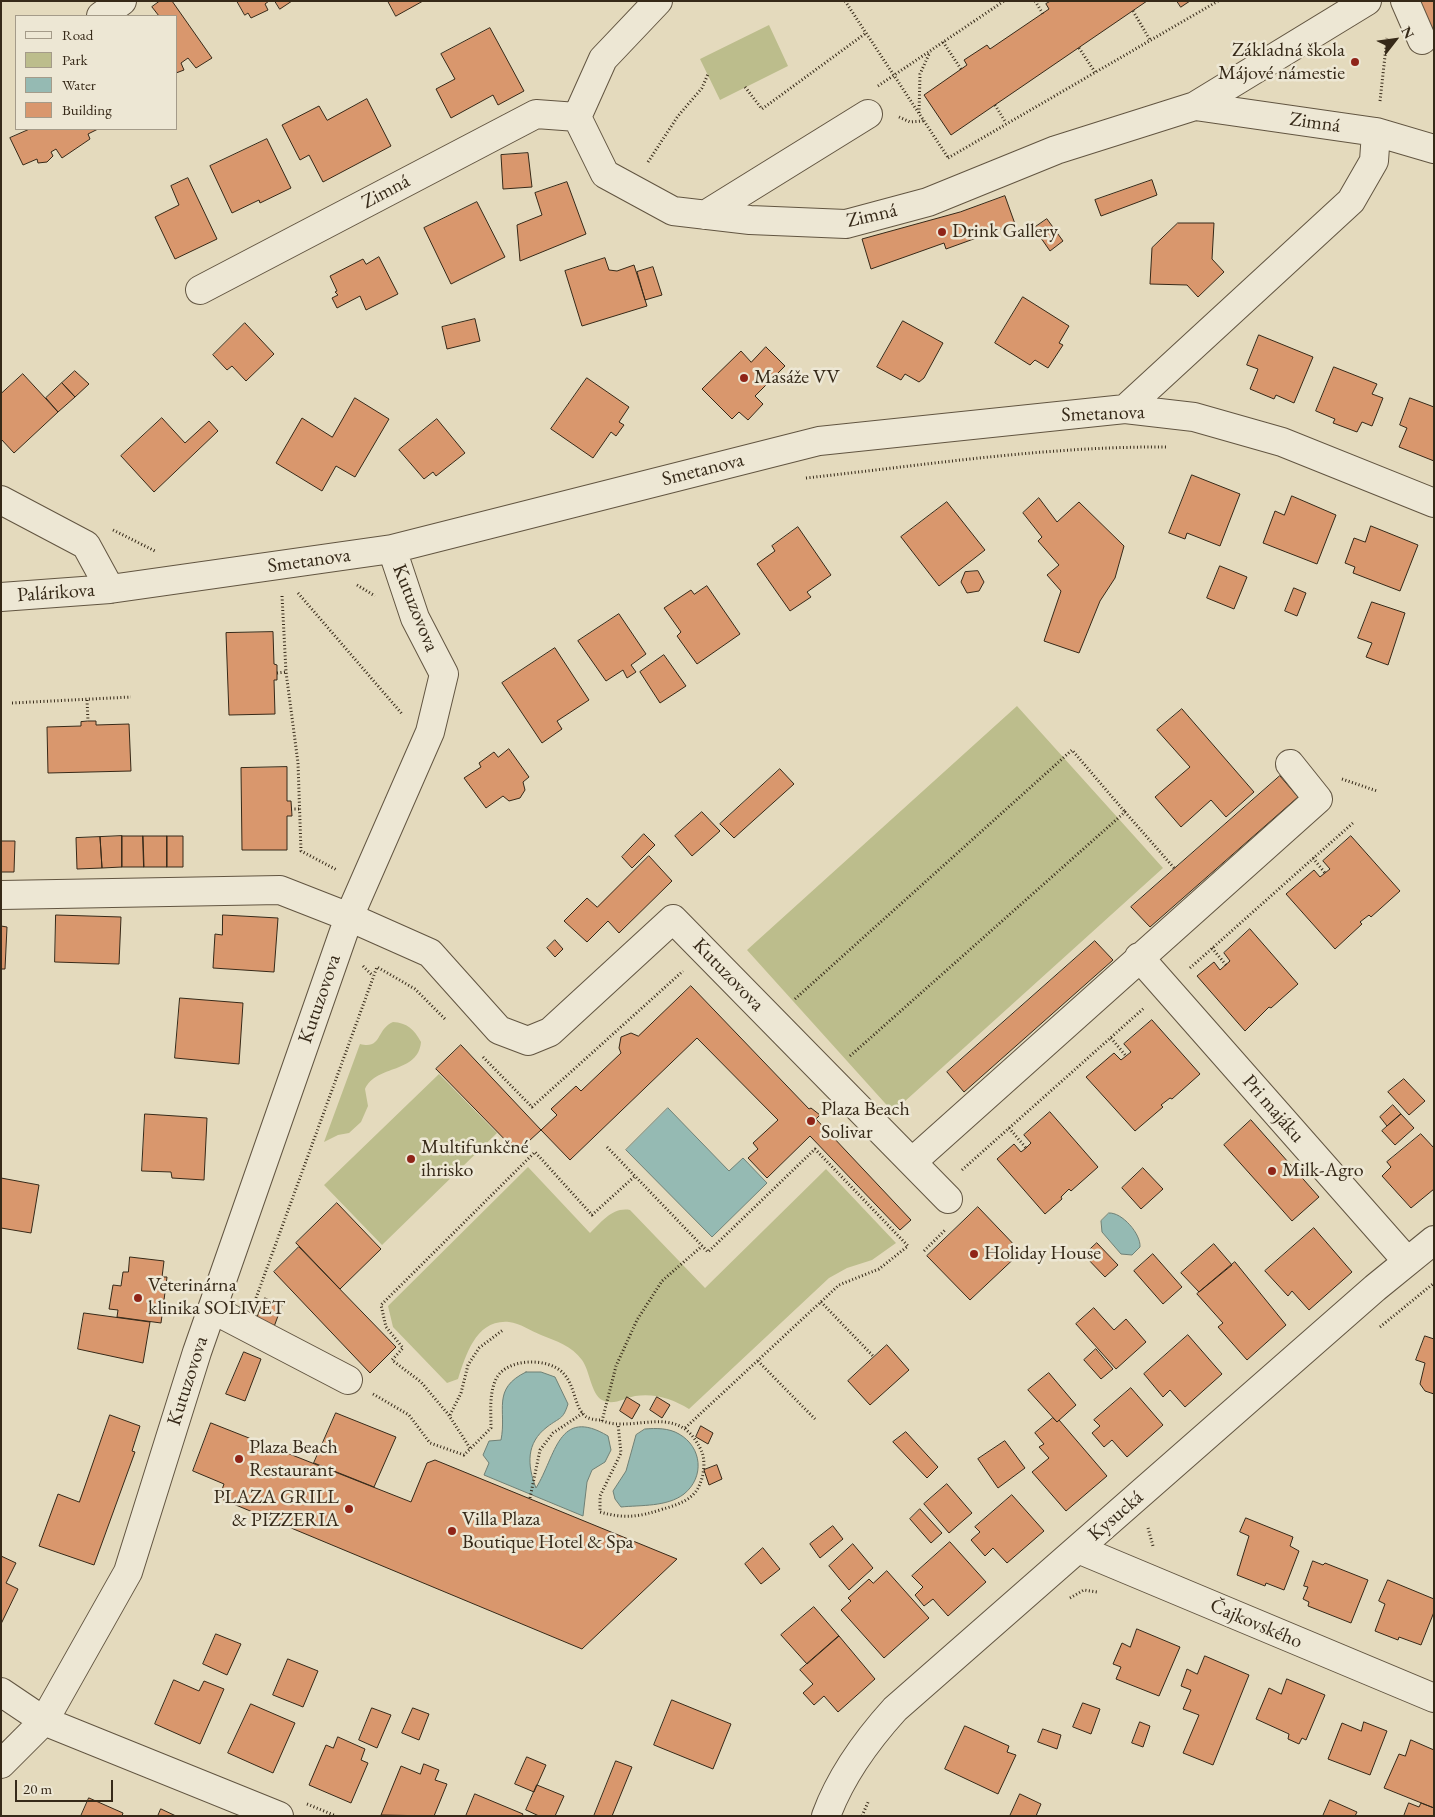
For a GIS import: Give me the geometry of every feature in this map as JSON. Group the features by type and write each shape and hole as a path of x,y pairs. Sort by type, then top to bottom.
{"street":[{"path":"102,15 122,1"},
{"path":"577,117 603,59 658,1"},
{"name":"Zimná","path":"200,290 536,114 577,117 605,174 673,211 750,220 846,224 928,202 1056,150 1194,106 1367,1"},
{"path":"1405,1 1422,40"},
{"name":"Zimná","path":"1194,106 1376,132 1434,150"},
{"path":"705,215 868,114"},
{"path":"1125,409 1351,201 1374,161 1376,132"},
{"name":"Smetanova","path":"110,589 392,549 819,441 1125,409 1194,416 1282,442 1434,503"},
{"path":"1,500 86,544 110,589"},
{"name":"Kutuzovova","path":"1,1764 44,1721 128,1572 212,1309 349,917 430,732 444,674 415,618 392,549"},
{"name":"Palárikova","path":"1,597 110,589"},
{"path":"912,1162 1318,799 1290,764"},
{"name":"Kutuzovova","path":"1,895 280,890 349,917 430,953 499,1030 528,1041 550,1032 672,919 948,1199"},
{"name":"Pri majáku","path":"1139,958 1407,1261"},
{"name":"Kysucká","path":"826,1816 857,1754 890,1715 1407,1261 1434,1240"},
{"path":"212,1309 348,1380"},
{"name":"Čajkovského","path":"1078,1549 1434,1698"},
{"path":"1,1692 44,1721 279,1816"}],"path":[{"path":"845,1 948,158 1218,1"},
{"path":"894,75 1004,1"},
{"path":"1035,1 1043,14"},
{"path":"1133,11 1150,40"},
{"path":"1376,132 1388,28"},
{"path":"745,87 762,108 866,33"},
{"path":"943,42 961,69"},
{"path":"1079,48 1095,72"},
{"path":"919,114 920,74 931,50"},
{"path":"632,189 678,116 702,88 708,74"},
{"path":"995,105 1006,124"},
{"path":"107,527 160,554"},
{"path":"351,582 381,599"},
{"path":"294,589 408,720"},
{"path":"282,591 286,672 298,763 301,851 341,872"},
{"path":"277,673 286,672"},
{"path":"12,703 131,697"},
{"path":"87,699 88,722"},
{"path":"772,1020 1072,750 1174,869"},
{"path":"292,809 300,809"},
{"path":"827,1076 1125,812"},
{"path":"1313,858 1326,873"},
{"path":"1212,948 1226,965"},
{"path":"477,1052 532,1107 704,951"},
{"path":"246,1327 377,967 415,989 450,1024"},
{"path":"1111,1038 1126,1056"},
{"path":"1009,1128 1026,1148"},
{"path":"607,1147 708,1252 815,1149 908,1246 879,1269 839,1285 684,1429"},
{"path":"470,1448 449,1416 421,1382 392,1360 403,1348 386,1327 381,1305 535,1152 592,1215 635,1176"},
{"path":"602,1421 616,1366 637,1320 662,1281 702,1246"},
{"path":"1373,1333 1434,1283"},
{"path":"821,1302 874,1357"},
{"path":"449,1416 461,1393 468,1365 479,1348 503,1330"},
{"path":"758,1361 815,1419"},
{"path":"348,1380 409,1415 430,1443 464,1455 491,1428 492,1391 497,1376 509,1367 529,1362 548,1364 563,1372 587,1418 618,1424 648,1421 665,1422 684,1429 696,1440 704,1456 701,1482 695,1494 677,1505 648,1514 620,1518 600,1512 600,1496 621,1454 618,1424"},
{"path":"530,1498 536,1479 540,1450 553,1433 583,1413"},
{"path":"1146,1521 1153,1549"},
{"path":"1063,1603 1084,1590 1100,1592"},
{"path":"862,1816 873,1791"}],"green space":[{"path":"769,25 788,66 720,100 700,59"},
{"path":"1017,706 1163,868 893,1112 747,950"},
{"path":"393,1022 406,1025 416,1034 421,1042 418,1052 413,1059 405,1064 371,1081 365,1089 368,1106 361,1122 349,1133 338,1135 324,1142 360,1044 367,1045 376,1042 384,1029"},
{"name":"Multifunkčné ihrisko","path":"439,1074 497,1133 382,1245 324,1185"},
{"path":"528,1167 590,1233 613,1213 630,1210 705,1288 826,1169 896,1243 872,1260 847,1268 829,1278 689,1409 677,1402 650,1395 606,1402 595,1393 585,1365 578,1355 558,1342 521,1325 509,1322 488,1326 480,1332 469,1350 458,1379 447,1383 393,1327 388,1306"}],"water":[{"path":"668,1108 729,1171 743,1158 767,1183 712,1237 626,1150"},
{"path":"1109,1213 1125,1220 1134,1230 1140,1247 1132,1255 1121,1254 1102,1232 1101,1221"},
{"path":"526,1372 541,1372 555,1377 568,1404 563,1416 540,1433 532,1447 530,1463 536,1488 554,1450 569,1431 578,1427 591,1428 608,1436 611,1450 605,1462 592,1470 587,1482 583,1516 484,1475 489,1463 483,1455 489,1441 501,1440 504,1393 515,1379"},
{"path":"645,1429 671,1431 687,1440 696,1454 698,1471 691,1487 677,1498 654,1505 621,1507 615,1499 613,1491 626,1471 636,1435"}],"building":[{"path":"160,1 172,1 212,58 196,68 188,58 181,63 184,70 178,72 178,15 158,15 152,7"},
{"path":"237,1 269,1 265,4 268,10 251,18 248,13 245,15"},
{"path":"275,1 292,1 280,9"},
{"path":"388,1 423,1 396,16"},
{"path":"1051,1 1147,1 951,135 924,95 967,65 964,60 987,45 990,49 1049,9 1046,4"},
{"path":"1177,1 1190,1 1181,7"},
{"path":"1424,1 1434,1 1434,50 1414,6"},
{"path":"490,28 524,91 498,105 493,95 451,118 436,89 455,79 441,54"},
{"path":"367,99 391,146 323,182 309,155 300,160 282,125 319,106 327,120"},
{"path":"28,130 96,130 88,134 90,139 62,158 56,149 51,152 53,156 47,162 38,163 37,159 23,165 10,138"},
{"path":"267,139 291,188 260,203 259,200 232,213 210,166"},
{"path":"528,153 532,187 503,189 501,155"},
{"path":"188,178 217,239 175,259 155,217 179,205 171,186"},
{"path":"1152,180 1157,195 1101,216 1095,200"},
{"path":"567,182 586,234 520,261 517,225 542,215 535,193"},
{"name":"Drink Gallery","path":"1005,196 1015,224 946,249 944,243 871,269 862,239 960,212"},
{"path":"477,202 505,257 451,284 424,228"},
{"path":"1047,219 1063,241 1050,251 1034,228"},
{"path":"1178,223 1214,223 1212,259 1224,272 1198,297 1187,285 1150,284 1152,248"},
{"path":"379,257 398,294 366,310 360,296 337,308 332,298 338,295 335,292 337,291 330,276 363,259 366,264"},
{"path":"605,258 609,270 617,271 634,265 647,306 582,326 565,271"},
{"path":"653,267 662,295 645,300 637,272"},
{"path":"1023,297 1069,326 1059,343 1063,345 1048,368 1035,360 1030,365 995,343"},
{"path":"475,319 480,341 447,349 442,327"},
{"path":"903,321 943,343 924,378 919,382 905,374 901,380 877,367"},
{"path":"245,323 274,354 246,381 232,366 227,370 213,355"},
{"path":"1259,335 1313,357 1294,403 1276,395 1274,399 1250,389 1258,369 1247,365"},
{"name":"Masáže VV","path":"766,347 785,366 755,396 763,404 748,420 739,412 732,419 702,389 741,351 751,362"},
{"path":"1334,367 1377,384 1372,394 1383,398 1372,426 1362,422 1357,432 1333,423 1335,419 1316,411"},
{"path":"75,371 89,384 75,397 62,383"},
{"path":"23,374 58,412 14,453 1,439 1,394"},
{"path":"587,378 629,407 619,422 624,425 616,436 611,432 593,458 551,429"},
{"path":"62,383 75,397 58,412 46,398"},
{"path":"355,398 389,419 355,477 336,466 322,491 276,463 302,418 332,437"},
{"path":"1410,398 1434,407 1434,461 1399,447 1407,428 1400,425"},
{"path":"162,418 185,443 209,421 218,431 154,492 121,456"},
{"path":"437,419 465,453 436,476 433,472 424,479 399,450"},
{"path":"1192,475 1240,494 1220,546 1187,533 1185,539 1169,533"},
{"path":"1292,496 1336,515 1317,564 1263,543 1275,511 1284,515"},
{"path":"1039,498 1057,522 1079,502 1124,546 1115,578 1100,601 1079,653 1044,641 1061,591 1047,575 1059,565 1038,541 1042,537 1023,513"},
{"path":"947,502 985,550 939,586 901,537"},
{"path":"1371,526 1418,545 1400,591 1353,573 1355,567 1345,563 1354,538 1365,542"},
{"path":"798,527 831,575 807,592 811,597 790,611 757,564 775,551 772,546"},
{"path":"1220,566 1247,577 1234,609 1207,598"},
{"path":"978,571 984,582 979,591 967,593 961,582 965,572"},
{"path":"707,586 740,634 697,664 677,636 681,632 664,608 691,590 694,594"},
{"path":"1294,588 1306,593 1297,616 1285,611"},
{"path":"1372,602 1405,613 1388,665 1366,657 1372,643 1358,638"},
{"path":"619,614 646,654 631,665 636,672 627,678 623,670 606,681 578,641"},
{"path":"273,632 274,664 277,665 277,680 274,680 275,714 229,715 226,633"},
{"path":"555,648 589,700 557,721 562,729 542,743 502,683"},
{"path":"664,655 686,686 660,703 640,672"},
{"path":"1182,709 1254,792 1226,817 1211,800 1181,827 1155,797 1190,767 1157,730"},
{"path":"96,721 96,725 129,724 131,771 48,773 47,727 81,726 81,722"},
{"path":"509,749 529,777 523,782 525,790 520,798 509,801 503,796 486,808 464,778 481,767 479,763 494,752 498,757"},
{"path":"287,767 287,801 291,801 292,816 287,816 287,850 242,850 241,768"},
{"path":"780,769 794,784 734,838 720,824"},
{"path":"1280,776 1298,797 1150,927 1131,907"},
{"path":"702,812 720,831 692,856 675,836"},
{"path":"644,834 655,845 632,868 622,857"},
{"path":"122,836 143,836 144,867 122,867"},
{"path":"122,836 122,867 102,868 100,837"},
{"path":"143,836 167,836 167,867 144,867"},
{"path":"167,836 183,836 183,867 167,867"},
{"path":"1351,836 1400,891 1371,917 1369,915 1360,922 1362,924 1335,949 1286,894 1314,870 1320,877 1330,869 1323,861"},
{"path":"100,837 102,868 77,869 76,838"},
{"path":"1,841 15,841 14,872 1,872"},
{"path":"649,856 672,881 619,933 608,921 587,942 564,921 587,898 597,907"},
{"path":"56,915 121,917 119,964 55,962"},
{"path":"223,915 278,918 274,972 213,968 215,934 222,935"},
{"path":"1,926 7,927 5,969 1,969"},
{"path":"1250,929 1298,984 1271,1008 1269,1007 1245,1031 1197,976 1214,962 1220,970 1230,961 1224,953"},
{"path":"555,940 563,949 555,957 547,948"},
{"path":"1095,941 1113,960 964,1092 947,1072"},
{"path":"691,986 809,1109 811,1108 820,1115 816,1119 911,1220 900,1230 810,1136 767,1178 748,1158 758,1149 753,1143 778,1120 697,1038 570,1160 541,1130 557,1115 551,1109 576,1086 581,1091 621,1053 619,1048 621,1037 631,1033 638,1036"},
{"path":"180,998 243,1003 239,1064 175,1058"},
{"path":"1152,1020 1200,1074 1172,1099 1170,1098 1161,1105 1163,1107 1135,1131 1086,1077 1114,1053 1121,1060 1131,1052 1124,1044"},
{"path":"461,1045 541,1130 517,1152 436,1069"},
{"path":"1404,1079 1425,1101 1409,1115 1388,1092"},
{"path":"1393,1105 1401,1114 1387,1126 1380,1117"},
{"path":"1050,1112 1098,1167 1071,1191 1069,1189 1061,1197 1062,1199 1045,1214 997,1159 1014,1144 1021,1152 1026,1148 1031,1143 1024,1135"},
{"path":"145,1114 207,1118 204,1180 172,1178 171,1172 142,1171"},
{"path":"1401,1114 1414,1128 1395,1145 1382,1131"},
{"name":"Milk-Agro","path":"1251,1120 1319,1197 1292,1221 1224,1145"},
{"path":"1421,1134 1434,1148 1434,1189 1411,1208 1382,1176 1391,1167 1387,1162"},
{"path":"1143,1168 1163,1189 1141,1209 1122,1188"},
{"path":"1,1178 39,1185 31,1233 1,1228"},
{"path":"337,1203 381,1249 340,1289 296,1243"},
{"name":"Holiday House","path":"978,1207 1021,1252 970,1300 927,1256"},
{"path":"1314,1228 1352,1272 1309,1310 1292,1291 1288,1296 1265,1271"},
{"path":"1097,1243 1118,1265 1105,1277 1084,1255"},
{"path":"1214,1244 1232,1265 1199,1292 1181,1273"},
{"path":"299,1247 396,1347 370,1373 274,1272"},
{"path":"1153,1254 1182,1287 1163,1304 1134,1271"},
{"name":"Veterinárna klinika SOLIVET","path":"130,1257 164,1261 162,1277 167,1277 161,1323 117,1317 118,1310 109,1309 113,1285 121,1286 123,1272 128,1272"},
{"path":"1235,1262 1286,1325 1247,1360 1218,1327 1223,1323 1197,1294"},
{"path":"265,1298 282,1305 271,1335 253,1328"},
{"path":"1094,1308 1114,1330 1126,1319 1146,1342 1116,1369 1076,1324"},
{"path":"84,1313 150,1322 143,1363 78,1349"},
{"path":"1188,1335 1222,1374 1185,1407 1170,1390 1163,1397 1144,1374"},
{"path":"1425,1336 1434,1339 1434,1394 1425,1391 1420,1384 1425,1363 1416,1360"},
{"path":"887,1345 909,1370 870,1405 848,1381"},
{"path":"1096,1349 1113,1369 1101,1379 1084,1360"},
{"path":"244,1352 261,1359 245,1401 226,1394"},
{"path":"1049,1373 1076,1405 1057,1422 1028,1390"},
{"path":"1131,1388 1163,1425 1127,1457 1112,1440 1104,1447 1092,1433 1100,1426 1094,1420"},
{"path":"627,1397 640,1405 632,1419 620,1411"},
{"path":"657,1397 670,1405 662,1418 650,1410"},
{"path":"336,1413 396,1437 374,1487 314,1463"},
{"path":"110,1415 140,1426 132,1451 135,1452 94,1565 39,1546 58,1494 79,1502"},
{"path":"1053,1418 1057,1422 1059,1420 1107,1476 1066,1511 1032,1472 1049,1458 1039,1447 1044,1444 1035,1433"},
{"name":"Villa Plaza Boutique Hotel & Spa","path":"211,1423 411,1502 427,1463 435,1460 677,1559 582,1649 219,1498 224,1484 193,1471"},
{"path":"701,1426 713,1433 708,1444 696,1437"},
{"path":"906,1432 938,1467 927,1478 893,1442"},
{"path":"1005,1441 1025,1468 998,1488 978,1459"},
{"path":"717,1465 722,1479 709,1485 704,1470"},
{"path":"947,1484 972,1513 949,1533 924,1504"},
{"path":"1012,1495 1044,1531 1007,1563 993,1548 985,1556 971,1540 980,1532 975,1527"},
{"path":"920,1509 942,1533 931,1543 910,1519"},
{"path":"1246,1518 1293,1537 1290,1546 1299,1551 1284,1590 1266,1583 1265,1586 1237,1575 1249,1536 1240,1532"},
{"path":"833,1526 843,1539 820,1558 810,1544"},
{"path":"950,1542 986,1582 948,1616 933,1599 924,1606 915,1595 923,1587 912,1576"},
{"path":"853,1544 873,1568 849,1590 829,1566"},
{"path":"763,1548 780,1569 761,1584 745,1564"},
{"path":"1,1556 16,1563 6,1583 18,1589 1,1624"},
{"path":"1313,1561 1323,1565 1325,1563 1368,1580 1351,1623 1308,1606 1309,1602 1303,1599 1308,1587 1304,1586"},
{"path":"887,1571 929,1618 884,1658 841,1610 851,1601 848,1598 869,1579 873,1583"},
{"path":"1388,1580 1434,1599 1434,1612 1421,1645 1399,1637 1398,1640 1375,1631 1385,1604 1379,1601"},
{"path":"814,1607 839,1636 807,1664 781,1635"},
{"path":"1137,1629 1180,1647 1159,1696 1116,1679 1121,1667 1113,1664 1122,1643 1130,1647"},
{"path":"216,1634 241,1644 227,1675 203,1664"},
{"path":"839,1636 875,1679 838,1712 824,1696 814,1705 803,1693 813,1684 800,1670"},
{"path":"1205,1656 1249,1675 1213,1765 1183,1753 1199,1715 1183,1709 1191,1690 1181,1686 1187,1669 1197,1674"},
{"path":"288,1659 318,1671 303,1707 273,1695"},
{"path":"1287,1679 1325,1695 1306,1740 1302,1738 1299,1744 1288,1739 1289,1734 1256,1719 1269,1688 1281,1694"},
{"path":"174,1680 199,1691 204,1681 224,1689 200,1744 155,1724"},
{"path":"672,1700 731,1724 713,1769 654,1745"},
{"path":"1083,1703 1100,1709 1091,1734 1073,1727"},
{"path":"251,1704 295,1723 273,1773 228,1753"},
{"path":"372,1708 391,1715 377,1748 359,1740"},
{"path":"413,1708 429,1714 419,1740 402,1733"},
{"path":"1140,1722 1150,1726 1143,1747 1132,1743"},
{"path":"1364,1722 1387,1731 1370,1775 1328,1759 1342,1723 1361,1731"},
{"path":"965,1726 1009,1746 1007,1752 1016,1755 998,1794 945,1769"},
{"path":"1043,1729 1061,1735 1057,1749 1038,1742"},
{"path":"338,1737 365,1749 361,1760 368,1763 351,1803 309,1785 326,1745 333,1748"},
{"path":"1411,1740 1434,1750 1434,1808 1384,1788 1399,1754 1405,1756"},
{"path":"527,1757 546,1765 534,1792 515,1784"},
{"path":"616,1761 632,1767 612,1816 594,1816"},
{"path":"424,1764 439,1770 435,1780 447,1784 434,1816 381,1815 401,1766 420,1774"},
{"path":"537,1785 564,1796 555,1816 539,1816 526,1810"},
{"path":"475,1794 523,1814 522,1816 466,1816"},
{"path":"1020,1794 1041,1804 1036,1816 1010,1816"},
{"path":"89,1798 123,1813 122,1816 81,1816"},
{"path":"1330,1800 1357,1812 1355,1816 1323,1816"},
{"path":"1409,1803 1419,1807 1421,1803 1434,1808 1434,1816 1404,1816"},
{"path":"161,1809 176,1816 158,1816"}],"place":[{"name":"Základná škola Májové námestie","path":"1355,62"},
{"name":"Drink Gallery","path":"942,232"},
{"name":"Masáže VV","path":"744,378"},
{"name":"Plaza Beach Solivar","path":"811,1121"},
{"name":"Multifunkčné ihrisko","path":"411,1159"},
{"name":"Milk-Agro","path":"1272,1171"},
{"name":"Holiday House","path":"974,1254"},
{"name":"Veterinárna klinika SOLIVET","path":"138,1298"},
{"name":"Plaza Beach Restaurant","path":"239,1459"},
{"name":"PLAZA GRILL & PIZZERIA","path":"349,1509"},
{"name":"Villa Plaza Boutique Hotel & Spa","path":"452,1531"}]}
